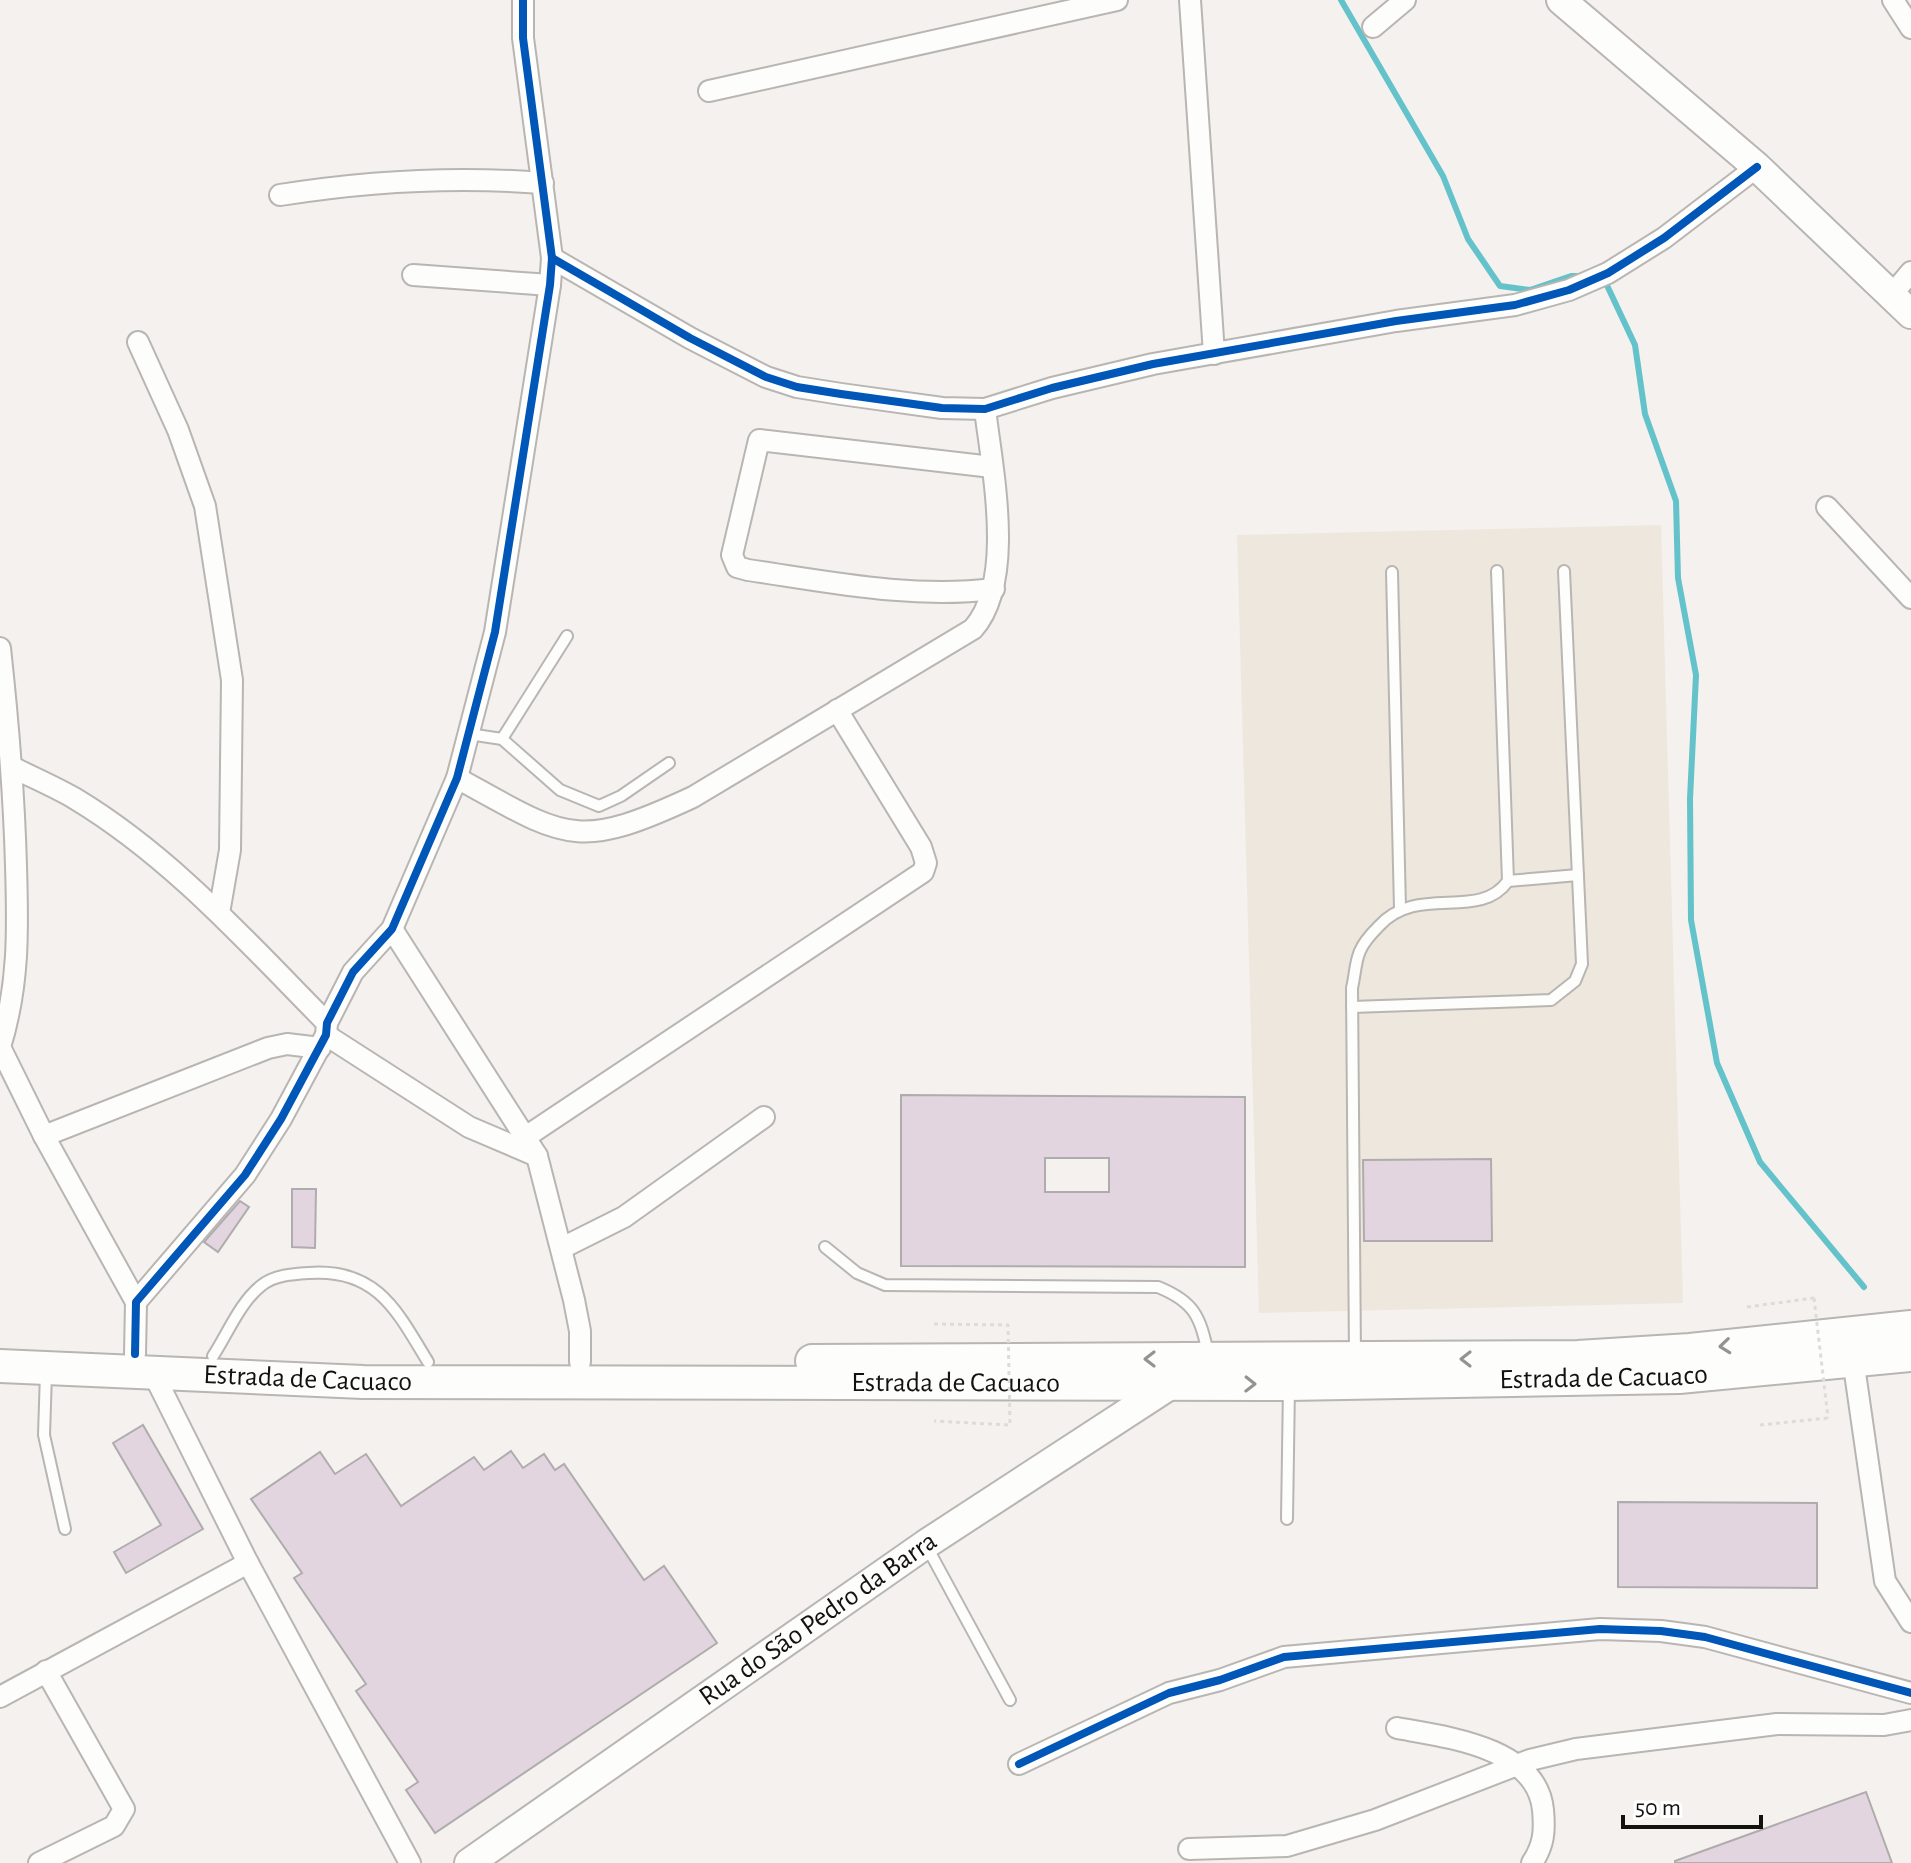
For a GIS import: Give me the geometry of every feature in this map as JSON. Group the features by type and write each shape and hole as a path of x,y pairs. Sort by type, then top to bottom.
{"main road":[{"name":"Estrada de Cacuaco","path":"0,1366 145,1364 213,1356 428,1362 1578,1357 1690,1350 1911,1327"},
{"name":"Estrada de Cacuaco","path":"0,1352 363,1382 1289,1384 1548,1382 1679,1377 1911,1355"}],"street":[{"path":"136,1302 245,1175 281,1119 353,972 392,929 457,778 497,619 550,285 552,258 523,38 523,0"},
{"path":"709,91 1117,0"},
{"path":"1190,0 1214,354"},
{"path":"1373,27 1405,0"},
{"path":"1561,0 1757,167 1901,306 1911,272"},
{"path":"1893,0 1911,28"},
{"path":"552,258 701,344 766,377 797,387 841,394 942,408 985,409 1052,388 1214,354 1515,305 1569,290 1608,273 1664,238 1757,167"},
{"path":"280,195 366,181 463,178 543,183"},
{"path":"413,275 550,285"},
{"path":"138,342 178,430 205,506 232,680 230,850 219,913"},
{"path":"457,778 552,827 572,834 597,833 693,797 973,629 985,613 994,589 997,555 985,409"},
{"path":"992,467 759,440 732,555 737,567 748,570 890,590 945,594 994,589"},
{"path":"1827,507 1911,598"},
{"path":"0,648 14,768 18,965 10,1014 0,1047 44,1136 136,1302 145,1364 410,1863"},
{"path":"527,1136 923,872 926,863 921,847 837,710"},
{"path":"14,768 73,797 110,821 219,913 324,1035 469,1127 537,1156"},
{"path":"392,929 537,1156 580,1331 580,1362"},
{"path":"44,1136 268,1048 324,1035"},
{"path":"562,1248 624,1217 764,1117"},
{"path":"1853,1359 1883,1572 1911,1622"},
{"name":"Rua do São Pedro da Barra","path":"469,1863 926,1544 1173,1383"},
{"path":"0,1697 248,1563"},
{"path":"1019,1764 1169,1693 1220,1680 1284,1657 1600,1629 1661,1631 1705,1637 1911,1693"},
{"path":"39,1863 114,1826 124,1809 46,1671"},
{"path":"1189,1849 1287,1846 1375,1820 1515,1766 1576,1749 1791,1723 1873,1725 1911,1720"},
{"path":"1397,1728 1483,1746 1530,1779 1542,1802 1544,1839 1532,1863"}],"lane":[{"path":"1355,1358 1352,1007 1360,951 1387,917 1400,908 1441,901 1481,901 1499,894 1508,881 1497,571"},
{"path":"1352,1007 1551,1000 1575,981 1582,964 1564,571"},
{"path":"1392,572 1400,908"},
{"path":"502,739 567,636"},
{"path":"469,734 502,739 560,790 599,806 621,796 669,763"},
{"path":"1508,881 1578,875"},
{"path":"825,1247 857,1273 885,1285 1158,1287 1186,1302 1201,1319 1209,1359"},
{"path":"213,1356 249,1297 265,1282 292,1274 328,1273 354,1277 393,1305 428,1362"},
{"path":"46,1365 44,1435 65,1529"},
{"path":"1287,1519 1289,1384"},
{"path":"926,1544 1010,1700"}],"path":[{"path":"1747,1307 1814,1298 1828,1418 1760,1425"},
{"path":"934,1324 1008,1325 1010,1425 934,1421"}],"shaded area":[{"path":"1661,525 1683,1303 1259,1313 1237,535"}],"building":[{"path":"901,1095 1245,1097 1245,1267 901,1266","holes":["1045,1158 1109,1158 1109,1192 1045,1192"]},
{"path":"1491,1159 1492,1241 1364,1241 1363,1160"},
{"path":"292,1189 316,1189 315,1248 292,1247"},
{"path":"240,1201 249,1207 218,1252 204,1242"},
{"path":"143,1425 203,1529 126,1573 114,1552 161,1525 113,1443"},
{"path":"511,1451 523,1468 544,1454 555,1470 564,1464 644,1580 664,1566 717,1643 435,1833 406,1790 418,1782 356,1691 366,1684 294,1578 302,1573 251,1499 320,1452 335,1474 366,1454 401,1506 474,1457 484,1470"},
{"path":"1618,1502 1817,1503 1817,1588 1618,1587"},
{"path":"1866,1792 1892,1863 1675,1863 1675,1861"}],"waterway":[{"path":"1341,0 1443,176 1468,239 1500,286 1530,290 1571,276 1581,276"},
{"path":"1604,279 1635,345 1645,414 1676,501 1678,578 1696,675 1690,799 1691,920 1717,1063 1760,1162 1864,1287"}],"cycle path":[{"path":"135,1354 136,1302 245,1175 281,1119 326,1035 327,1023 353,972 392,929 457,778 495,632 550,285 552,258 523,38 523,0"},
{"path":"552,258 690,338 766,377 797,387 841,394 942,408 985,409 1052,388 1153,364 1396,321 1515,305 1569,290 1608,273 1664,238 1757,167"},
{"path":"1019,1764 1169,1693 1220,1680 1284,1657 1600,1629 1661,1631 1705,1637 1911,1693"}]}
